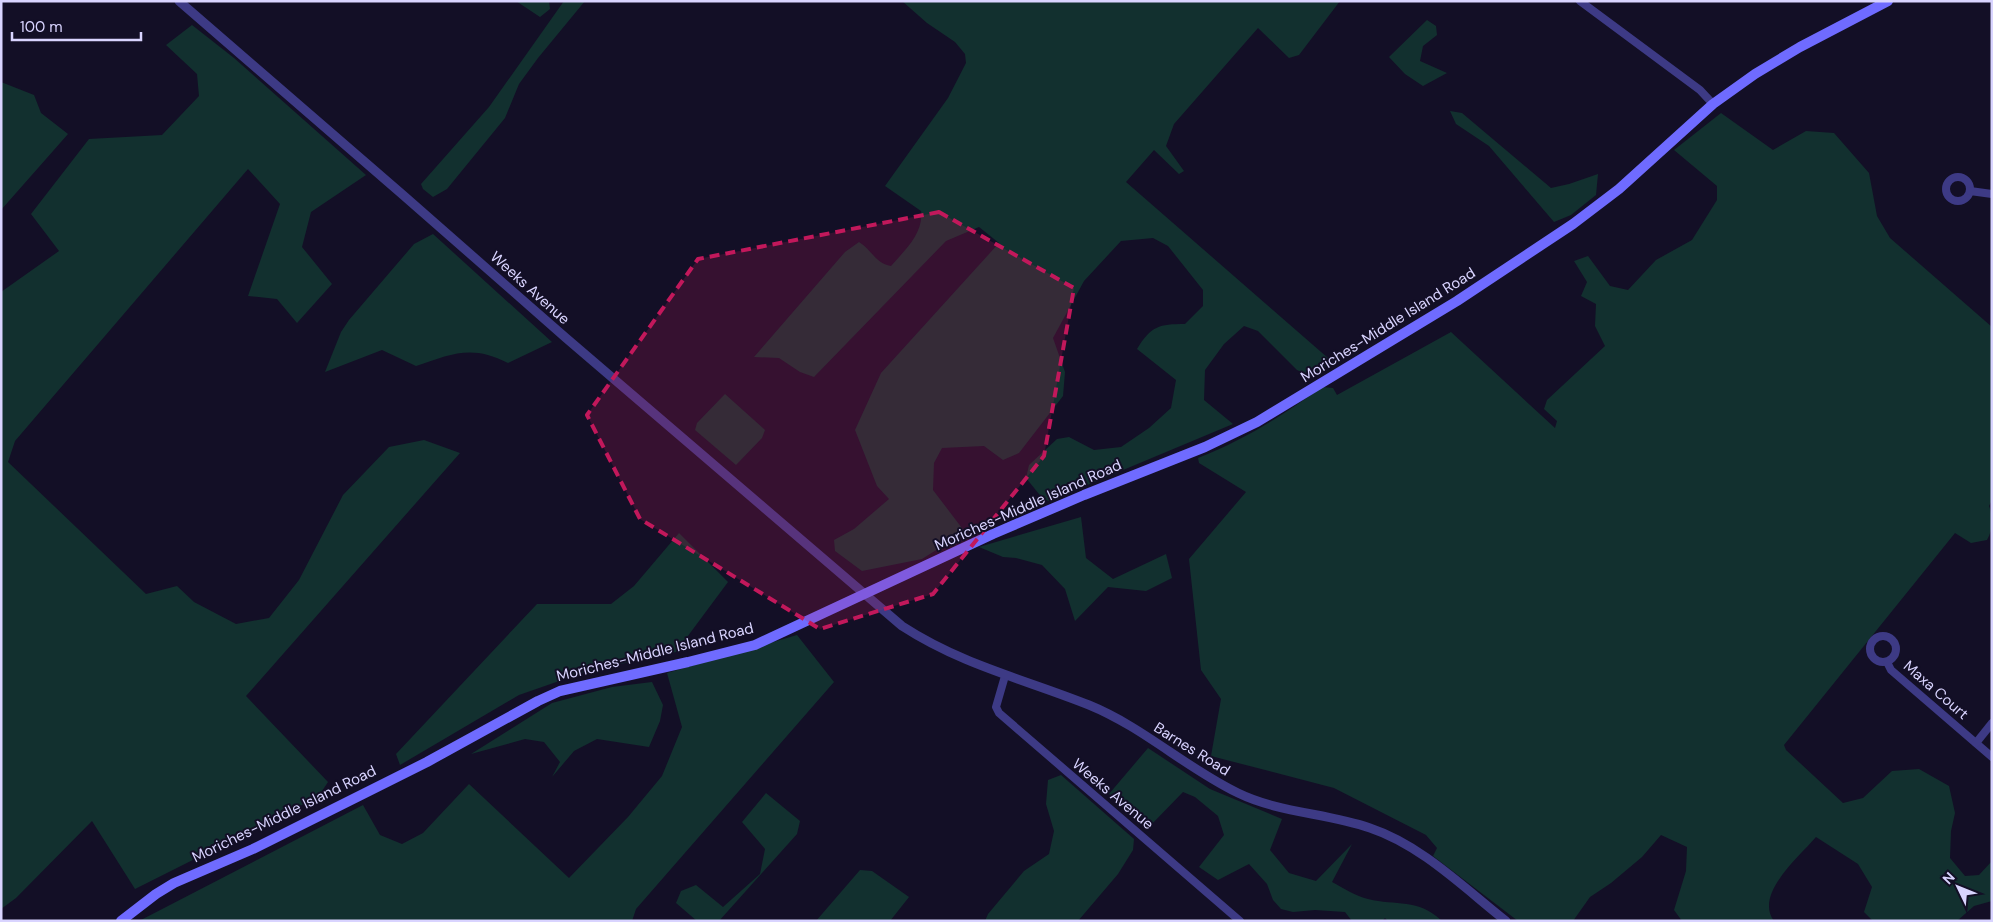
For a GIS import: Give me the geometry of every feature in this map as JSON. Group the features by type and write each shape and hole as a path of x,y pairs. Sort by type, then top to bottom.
{"main road":[{"name":"Moriches-Middle Island Road","path":"121,921 156,894 174,883 253,849 427,762 560,690 688,662 755,644 993,534 1084,495 1205,447 1257,422 1457,301 1573,224 1619,189 1713,104 1755,74 1800,47 1888,1"}],"street":[{"name":"Weeks Avenue","path":"179,1 863,595"},
{"path":"1580,1 1700,90 1713,104"},
{"path":"1970,191 1992,194"},
{"name":"Barnes Road","path":"863,595 921,639 967,661 1108,714 1198,772 1241,794 1276,805 1355,823 1398,839 1427,859 1506,921"},
{"name":"Maxa Court","path":"1887,662 1892,670 1992,757"},
{"name":"Weeks Avenue","path":"1005,676 996,707 999,713 1240,921"},
{"path":"1976,744 1992,723"}],"highlighted area":[{"path":"939,212 1074,288 1044,456 933,594 820,629 640,519 587,415 698,259"}],"green space":[{"path":"516,1 549,1 550,9 540,17"},
{"path":"564,1 585,1 519,84 505,118 447,189 433,197 423,189 421,184 489,107"},
{"path":"902,1 1340,1 1299,55 1289,58 1258,28 1174,124 1166,146 1184,171 1179,174 1154,150 1126,182 1328,358 1327,366 1310,376 1297,370 1258,331 1244,326 1224,344 1205,370 1204,400 1233,424 1049,501 1043,499 1026,478 1029,465 1057,439 1069,437 1094,450 1121,447 1149,428 1171,408 1176,380 1137,349 1151,331 1162,326 1185,324 1203,306 1203,290 1168,246 1153,238 1121,241 1084,281 1053,338 1065,372 1063,396 1019,453 1003,460 984,446 942,448 934,463 933,490 965,532 922,559 862,571 835,551 834,540 854,529 889,499 877,486 855,430 881,373 999,243 979,227 946,241 814,377 800,372 779,358 754,357 845,252 859,242 881,262 891,266 907,248 919,227 921,211 885,186 948,98 966,63 965,54 955,42 927,23"},
{"path":"1427,20 1436,26 1437,35 1423,46 1420,61 1447,73 1423,86 1405,74 1389,57"},
{"path":"192,25 234,58 366,175 311,212 302,247 332,284 297,323 277,299 248,296 280,204 248,169 15,441 8,462 146,594 177,586 194,602 236,624 269,618 299,580 343,495 389,447 424,440 460,453 246,696 328,782 318,797 135,889 92,821 16,898 1,909 1,292 59,251 31,214 89,139 162,135 199,96 197,74 166,45"},
{"path":"1,82 34,95 41,113 68,134 1,210"},
{"path":"1450,111 1462,113 1551,188 1598,174 1596,195 1571,215 1554,222 1489,146 1456,124"},
{"path":"1721,113 1773,150 1806,131 1834,133 1869,173 1877,216 1890,238 1992,327 1992,500 1989,506 1992,523 1989,536 1987,540 1971,543 1955,533 1784,745 1786,750 1843,803 1863,798 1892,771 1919,769 1949,786 1955,813 1951,831 1950,858 1965,876 1979,875 1992,861 1992,901 1974,906 1957,921 1873,921 1864,912 1872,887 1858,864 1816,837 1790,865 1774,888 1769,910 1774,921 1682,921 1674,910 1686,871 1687,847 1661,835 1642,857 1611,883 1590,897 1573,921 1518,921 1433,856 1437,848 1426,835 1334,788 1211,756 1221,699 1201,670 1189,559 1246,492 1199,463 1198,458 1262,427 1322,387 1333,388 1337,395 1451,332 1555,428 1557,421 1544,409 1547,400 1605,346 1595,326 1596,304 1581,296 1587,282 1574,261 1588,256 1610,286 1628,290 1656,260 1692,240 1717,200 1717,186 1674,150"},
{"path":"433,234 552,342 508,363 495,357 472,352 451,355 416,366 382,350 325,372 341,332 349,320 414,244"},
{"path":"725,394 765,430 762,438 736,465 695,430 697,423"},
{"path":"1081,517 1086,558 1113,579 1166,554 1172,578 1146,591 1108,587 1075,621 1065,589 1042,565 1016,558 1003,557 979,547"},
{"path":"679,533 728,582 676,652 588,671 519,695 400,765 396,754 537,604 611,604 634,586"},
{"path":"797,635 834,682 636,909 632,921 139,921 363,805 380,835 402,844 423,833 469,784 569,878 628,817 662,776 682,727 667,673"},
{"path":"652,682 663,705 660,721 649,747 597,739 574,751 552,777 560,762 544,742 525,739 471,754 552,703 612,687"},
{"path":"1148,748 1210,789 1282,819 1270,850 1289,873 1316,881 1352,844 1332,882 1368,899 1406,904 1424,909 1442,921 1388,921 1385,918 1382,921 1352,921 1345,912 1315,910 1293,912 1281,909 1273,900 1267,884 1249,864 1218,880 1199,867 1224,835 1218,816 1195,797 1183,792 1150,826 1109,794"},
{"path":"1061,775 1134,839 1133,850 1118,874 1078,921 985,921 988,914 1024,871 1049,854 1054,831 1046,804 1048,780"},
{"path":"766,793 800,821 797,834 719,921 697,921 676,903 681,891 696,885 723,907 760,874 765,849 742,822"},
{"path":"860,870 872,871 909,897 890,921 816,921"}]}
